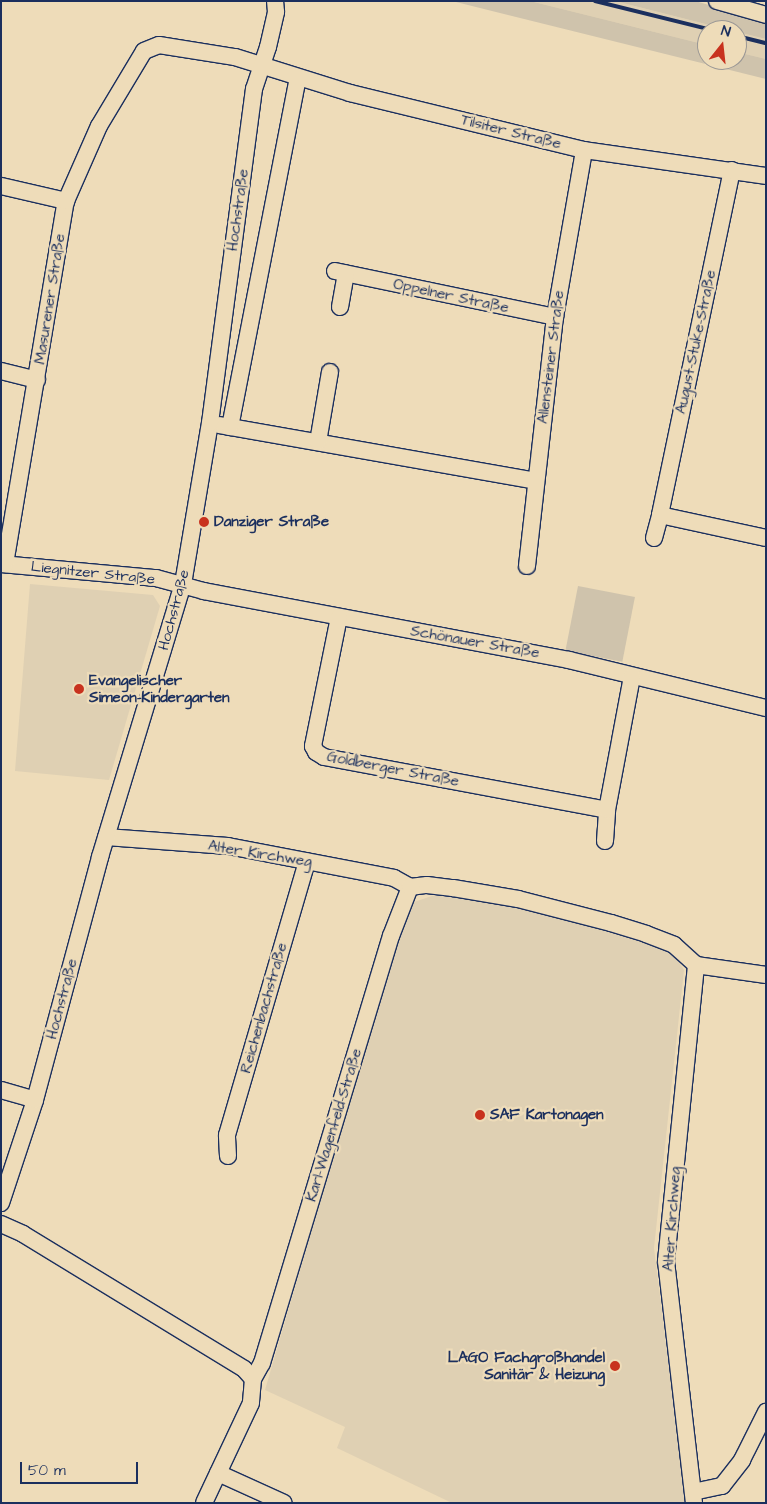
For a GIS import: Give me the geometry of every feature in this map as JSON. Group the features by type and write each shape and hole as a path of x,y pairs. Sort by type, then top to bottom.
{"street":[{"name":"Hochstraße","path":"1,1204 35,1100 106,837 183,584 210,423 254,89 276,12 275,1"},
{"path":"717,1 766,15"},
{"name":"Tilsiter Straße","path":"144,51 159,45 235,58 262,64 298,78 350,93 584,150 766,176"},
{"name":"Masurener Straße","path":"3,564 37,380 66,201 98,126 144,51"},
{"path":"230,427 298,78"},
{"name":"Allensteiner Straße","path":"527,566 555,317 584,150"},
{"name":"August-Stuke-Straße","path":"654,538 732,170"},
{"path":"1,186 66,201"},
{"name":"Oppelner Straße","path":"340,307 341,272 555,317"},
{"path":"1,371 37,380"},
{"path":"318,442 330,372"},
{"path":"210,423 536,481"},
{"path":"660,515 766,538"},
{"name":"Liegnitzer Straße","path":"3,564 156,578 183,584"},
{"name":"Schönauer Straße","path":"183,584 204,592 569,660 766,708"},
{"name":"Goldberger Straße","path":"339,617 313,746 316,752 324,757 607,810"},
{"path":"605,841 607,810 632,676"},
{"name":"Alter Kirchweg","path":"106,837 228,846 394,878 410,887"},
{"name":"Reichenbachstraße","path":"228,1156 227,1135 307,861"},
{"path":"410,887 453,888 518,899 611,923 674,945 696,965 766,975"},
{"name":"Karl-Wagenfeld-Straße","path":"204,1503 251,1403 253,1379 262,1363 391,936 410,887"},
{"name":"Alter Kirchweg","path":"693,1497 666,1261 696,965"},
{"path":"1,1090 35,1100"},
{"path":"1,1224 23,1234 244,1369 253,1379"},
{"path":"693,1497 722,1486 742,1460 766,1412"},
{"path":"218,1473 284,1503"}],"shaded area":[{"path":"452,1 530,1 697,43 697,62"},
{"path":"530,1 615,1 697,22 697,43"},
{"path":"615,1 695,1 766,21 766,39 747,34 747,20 697,20 697,22"},
{"path":"747,34 766,39 766,59 747,54"},
{"path":"747,54 766,59 766,79 730,70 747,70"},
{"name":"Evangelischer Simeon-Kindergarten","path":"30,584 153,595 160,606 109,780 15,771"},
{"path":"578,586 635,597 622,662 565,651"},
{"path":"444,892 530,909 661,948 675,956 684,970 654,1248 686,1503 452,1503 337,1448 345,1427 265,1390 404,913 411,903"}],"railway":[{"path":"595,1 697,26"},
{"path":"747,38 766,43"}],"place":[{"name":"Danziger Straße","path":"204,522"},
{"name":"Evangelischer Simeon-Kindergarten","path":"79,689"},
{"name":"SAF Kartonagen","path":"480,1115"},
{"name":"LAGO Fachgroßhandel Sanitär & Heizung","path":"615,1366"}]}
